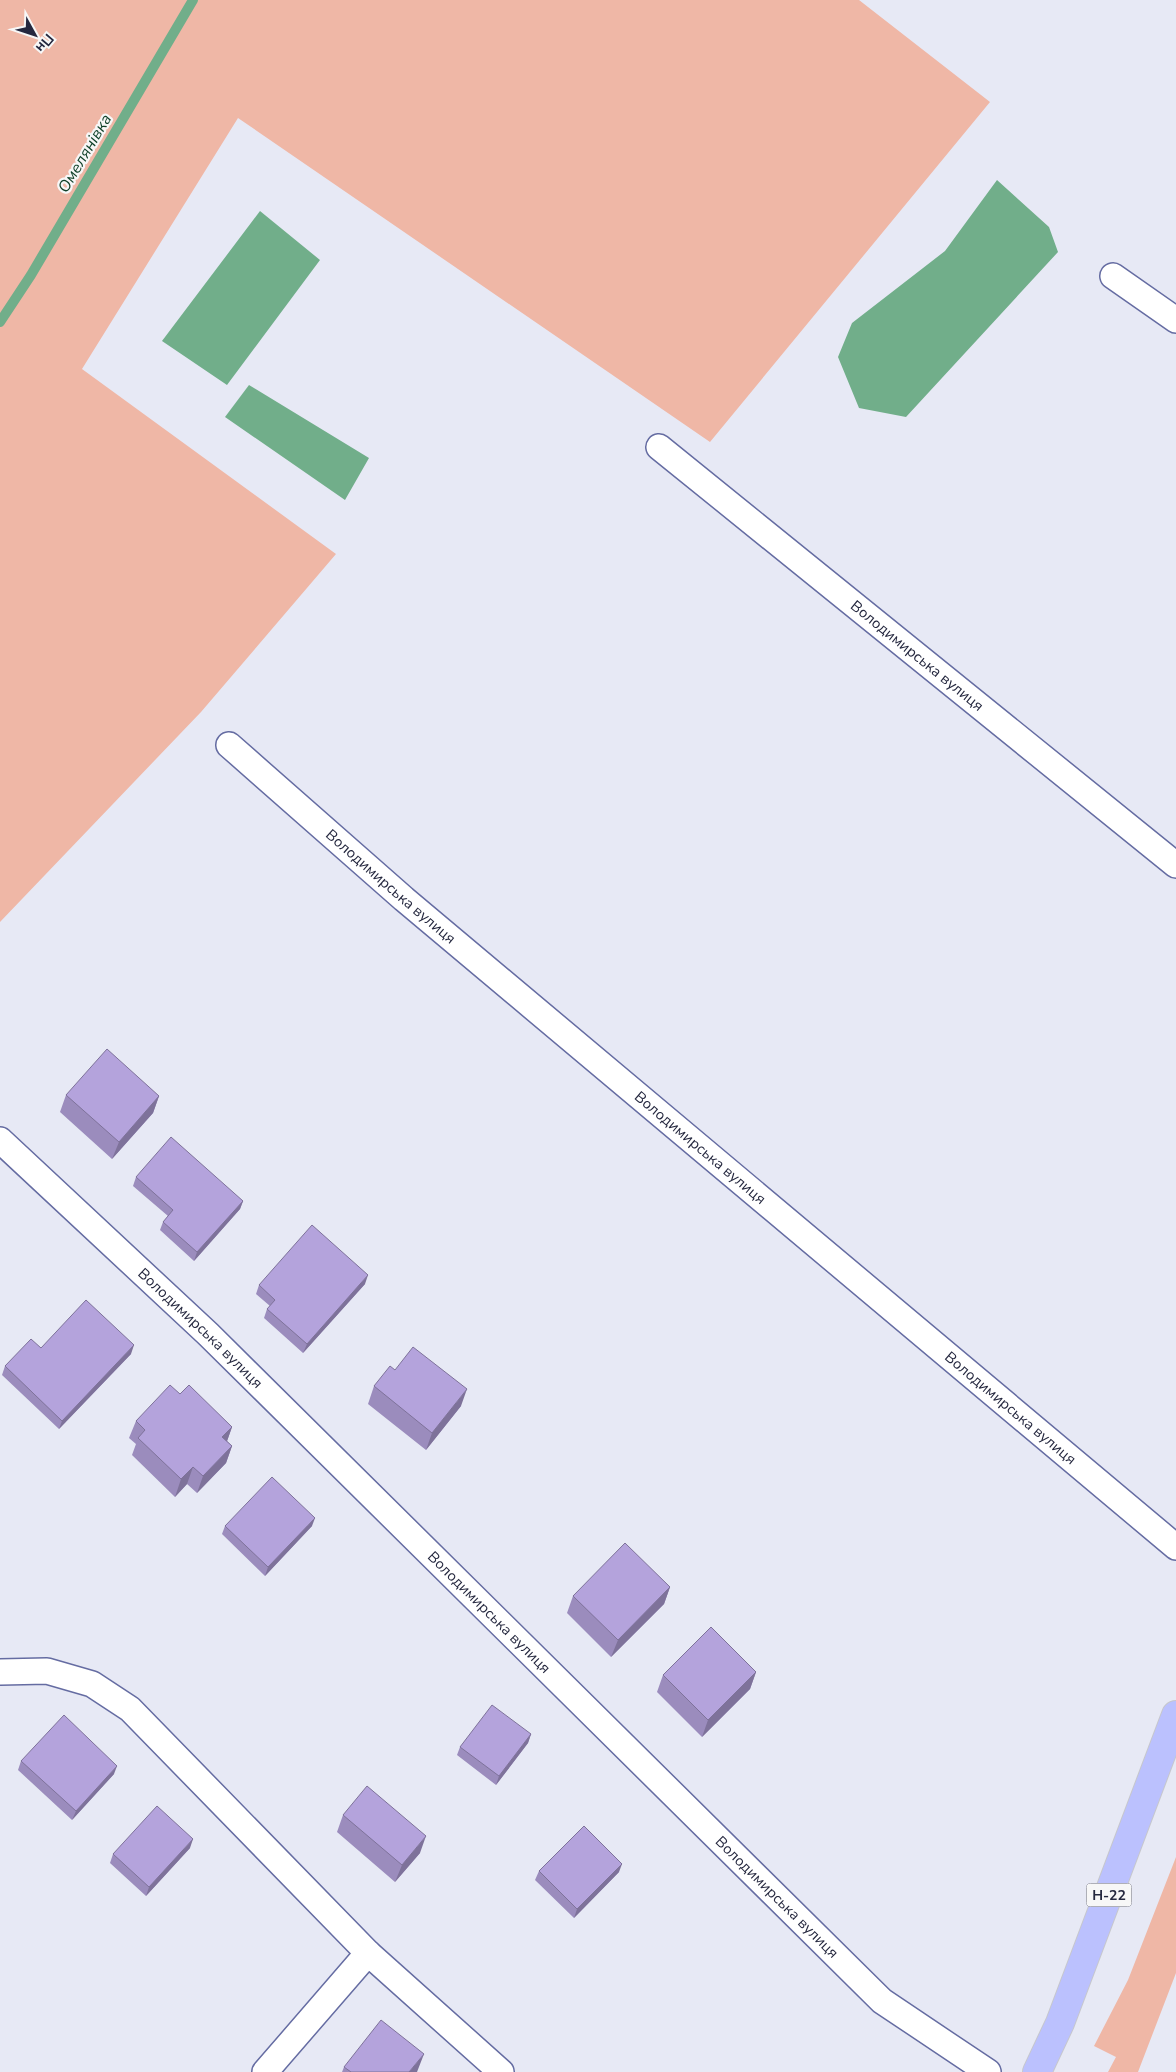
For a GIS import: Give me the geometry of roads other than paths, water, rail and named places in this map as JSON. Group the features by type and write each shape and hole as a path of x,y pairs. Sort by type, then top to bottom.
{"main road":[{"name":"Н-22","path":"1037,2072 1060,2022 1176,1715"}],"street":[{"path":"1113,276 1176,320"},
{"name":"Володимирська вулиця","path":"659,447 1176,864"},
{"name":"Володимирська вулиця","path":"229,745 404,899 1176,1547"},
{"name":"Володимирська вулиця","path":"0,1140 208,1334 882,2001 988,2072"},
{"path":"0,1672 47,1671 92,1684 130,1709 368,1953 501,2072"},
{"path":"265,2072 368,1953"}],"waterway":[{"name":"Омелянівка","path":"0,322 31,275 193,0"}]}
